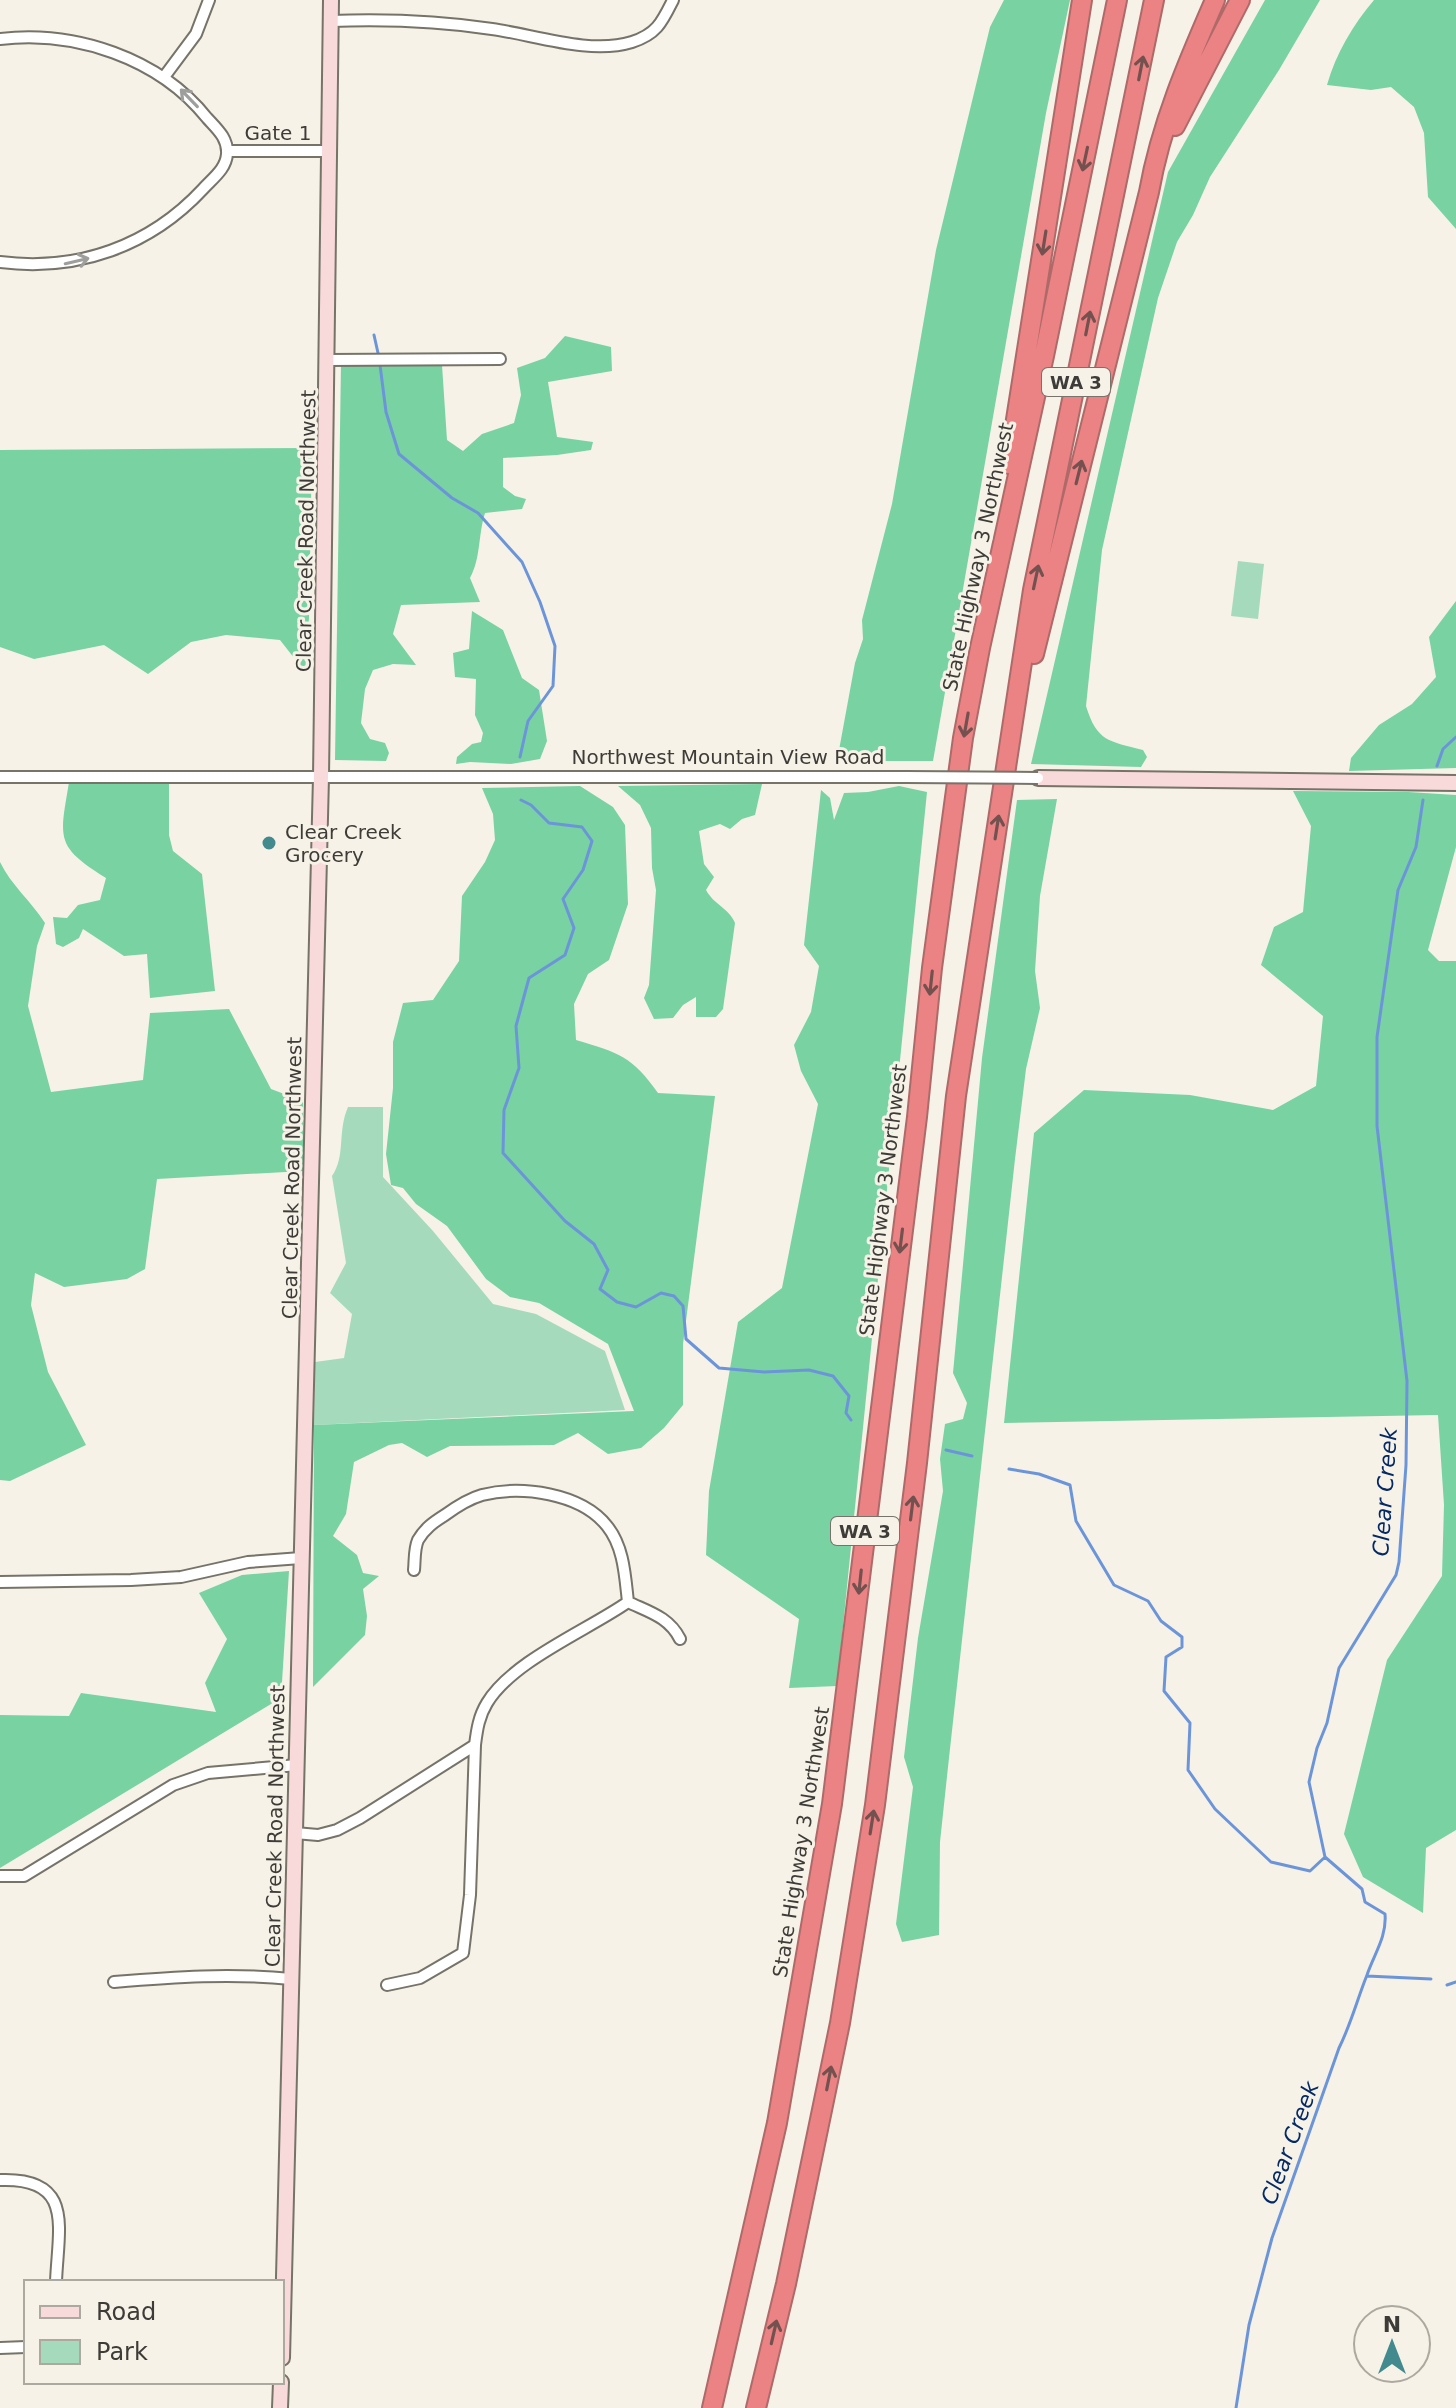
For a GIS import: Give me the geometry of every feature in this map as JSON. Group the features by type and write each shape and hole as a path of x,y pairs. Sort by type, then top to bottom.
{"highway":[{"path":"980,648 1082,0"},
{"name":"State Highway 3 Northwest","path":"712,2408 777,2123 832,1804 917,1117 934,953 963,738 1117,0"},
{"name":"WA 3","path":"756,2408 789,2270 840,2023 875,1805 917,1463 956,1096 1033,590 1154,0"},
{"path":"1006,765 1164,128 1215,0"},
{"path":"1149,192 1192,91 1240,0"}],"main road":[{"name":"Clear Creek Road Northwest","path":"284,2280 321,777 331,0"},
{"name":"Northwest Mountain View Road","path":"1038,778 1456,783"},
{"path":"280,2408 281,2384"}],"street":[{"path":"164,77 196,34 209,0"},
{"path":"331,21 447,24 603,48 634,42 659,29 673,0"},
{"path":"0,39 52,38 112,51 164,77 181,90 221,133 227,151 221,170 187,206 164,224 132,240 77,262 48,266 0,262"},
{"name":"Gate 1","path":"227,151 329,151"},
{"path":"328,360 500,359"},
{"name":"Northwest Mountain View Road","path":"0,777 1038,778"},
{"path":"414,1570 416,1547 427,1527 463,1502 497,1492 532,1492 576,1503 607,1525 622,1556 628,1602"},
{"path":"0,1582 181,1577 248,1562 301,1558"},
{"path":"628,1602 655,1613 673,1626 680,1639"},
{"path":"387,1985 420,1978 463,1953 470,1895 475,1745 478,1722 488,1701 516,1671 628,1602"},
{"path":"295,1833 318,1835 337,1830 475,1745"},
{"path":"0,1876 24,1876 173,1785 208,1773 297,1765"},
{"path":"114,1982 215,1974 291,1979"},
{"path":"0,2180 34,2182 51,2195 59,2210 56,2280"},
{"path":"0,2348 24,2347"}],"green space":[{"path":"1004,0 1070,0 1046,113 933,761 837,761 855,663 863,639 862,620 892,504 936,250 990,27"},
{"path":"1265,0 1320,0 1210,177 1177,242 1158,298 1102,550 1086,706 1100,733 1113,742 1143,750 1147,757 1141,767 1031,764 1168,172"},
{"path":"1374,0 1456,0 1456,229 1428,197 1424,133 1414,107 1391,87 1371,90 1327,85 1346,40"},
{"path":"565,336 611,347 612,371 548,382 557,437 593,442 591,450 503,458 503,487 515,496 526,499 522,509 485,513 470,578 480,602 401,605 393,634 416,665 393,664 373,670 365,689 361,723 370,739 385,743 389,753 386,761 335,760 341,364 442,365 447,440 463,451 482,434 514,423 521,395 517,368 545,358"},
{"path":"312,448 305,672 280,640 226,635 191,642 148,674 104,645 34,659 0,647 0,450"},
{"path":"1238,561 1264,564 1258,619 1231,616"},
{"path":"1456,601 1456,768 1349,771 1351,758 1379,725 1412,704 1436,677 1429,637"},
{"path":"472,611 503,630 522,678 539,690 547,741 540,759 511,764 456,764 457,757 472,744 481,742 483,733 475,715 476,679 455,677 453,653 469,649"},
{"path":"69,782 169,784 169,835 173,851 202,874 215,991 150,998 147,954 124,956 83,929 79,938 63,947 56,944 53,917 67,918 78,905 100,900 106,878 77,857 65,839 63,829"},
{"path":"762,784 755,815 742,819 730,829 720,824 699,831 704,864 714,877 706,890 735,923 723,1009 716,1017 696,1017 696,997 683,1005 673,1018 654,1019 644,998 649,985 656,890 651,828 640,805 618,786"},
{"path":"580,786 613,807 625,825 628,904 609,960 588,974 574,1004 576,1040 632,1063 658,1093 715,1096 683,1344 683,1405 664,1428 641,1448 608,1454 578,1433 554,1445 450,1446 427,1457 402,1443 389,1445 354,1462 346,1514 333,1536 357,1555 363,1573 379,1576 363,1589 367,1616 365,1635 313,1687 314,1425 634,1411 608,1344 539,1303 510,1297 486,1279 447,1226 416,1204 403,1188 391,1185 386,1154 393,1088 393,1042 403,1003 433,1000 459,961 462,896 485,862 495,840 493,814 482,788"},
{"path":"899,786 927,792 837,1686 789,1688 799,1619 706,1555 709,1491 738,1322 782,1288 818,1104 801,1071 794,1045 811,1012 819,966 804,945 821,790 830,798 834,820 844,793"},
{"path":"1293,791 1456,795 1456,847 1428,950 1439,961 1456,961 1456,1830 1426,1848 1423,1913 1363,1877 1344,1834 1387,1660 1442,1576 1444,1505 1438,1415 1004,1423 1034,1133 1084,1090 1190,1095 1273,1110 1316,1086 1323,1016 1261,965 1274,927 1303,912 1311,826"},
{"path":"1057,799 1040,896 1035,971 1040,1008 1026,1069 1015,1159 940,1842 939,1935 902,1942 896,1924 913,1787 904,1757 918,1638 943,1491 940,1459 945,1424 963,1419 967,1403 953,1373 982,1058 1017,800"},
{"path":"0,862 45,923 37,946 28,1006 51,1092 143,1080 150,1013 229,1009 271,1089 303,1101 304,1171 157,1179 145,1269 127,1279 64,1287 35,1273 31,1305 48,1372 86,1445 10,1481 0,1480"},
{"path":"348,1107 383,1107 383,1177 433,1231 493,1304 536,1314 605,1351 625,1410 314,1425 315,1362 344,1358 352,1314 330,1293 346,1263 332,1176 339,1160"},
{"path":"289,1571 281,1698 0,1868 0,1715 69,1716 81,1693 216,1712 205,1683 227,1639 199,1593 242,1575"}],"waterway":[{"path":"374,335 378,353"},
{"path":"380,365 386,412 399,454 452,498 478,513 522,562 540,602 555,646 553,686 528,721 520,757"},
{"name":"Clear Creek","path":"1437,766 1443,749 1456,737"},
{"path":"521,800 531,805 549,823 582,827 592,841 583,870 563,899 574,928 565,955 529,978 516,1026 519,1068 504,1110 503,1153 565,1221 594,1244 608,1270 600,1289 617,1302 636,1307 661,1293 674,1296 683,1306 686,1339 719,1368 764,1372 809,1370 833,1376 849,1396 846,1413 851,1420"},
{"name":"Clear Creek","path":"1236,2408 1249,2325 1272,2238 1339,2048 1382,1938 1385,1922 1385,1914 1365,1902 1362,1889 1325,1857 1309,1782 1339,1668 1396,1575 1399,1562 1406,1465 1407,1381 1377,1126 1377,1037 1398,890 1416,847 1423,800"},
{"path":"946,1450 972,1456"},
{"path":"1009,1469 1039,1474 1070,1485 1076,1521 1114,1585 1148,1601 1161,1621 1182,1637 1182,1647 1166,1657 1164,1691 1190,1723 1188,1770 1215,1809 1271,1862 1310,1871 1325,1857"},
{"path":"1367,1976 1431,1979"},
{"path":"1447,1985 1456,1982"}],"place":[{"name":"Clear Creek Grocery","path":"269,843"}]}
